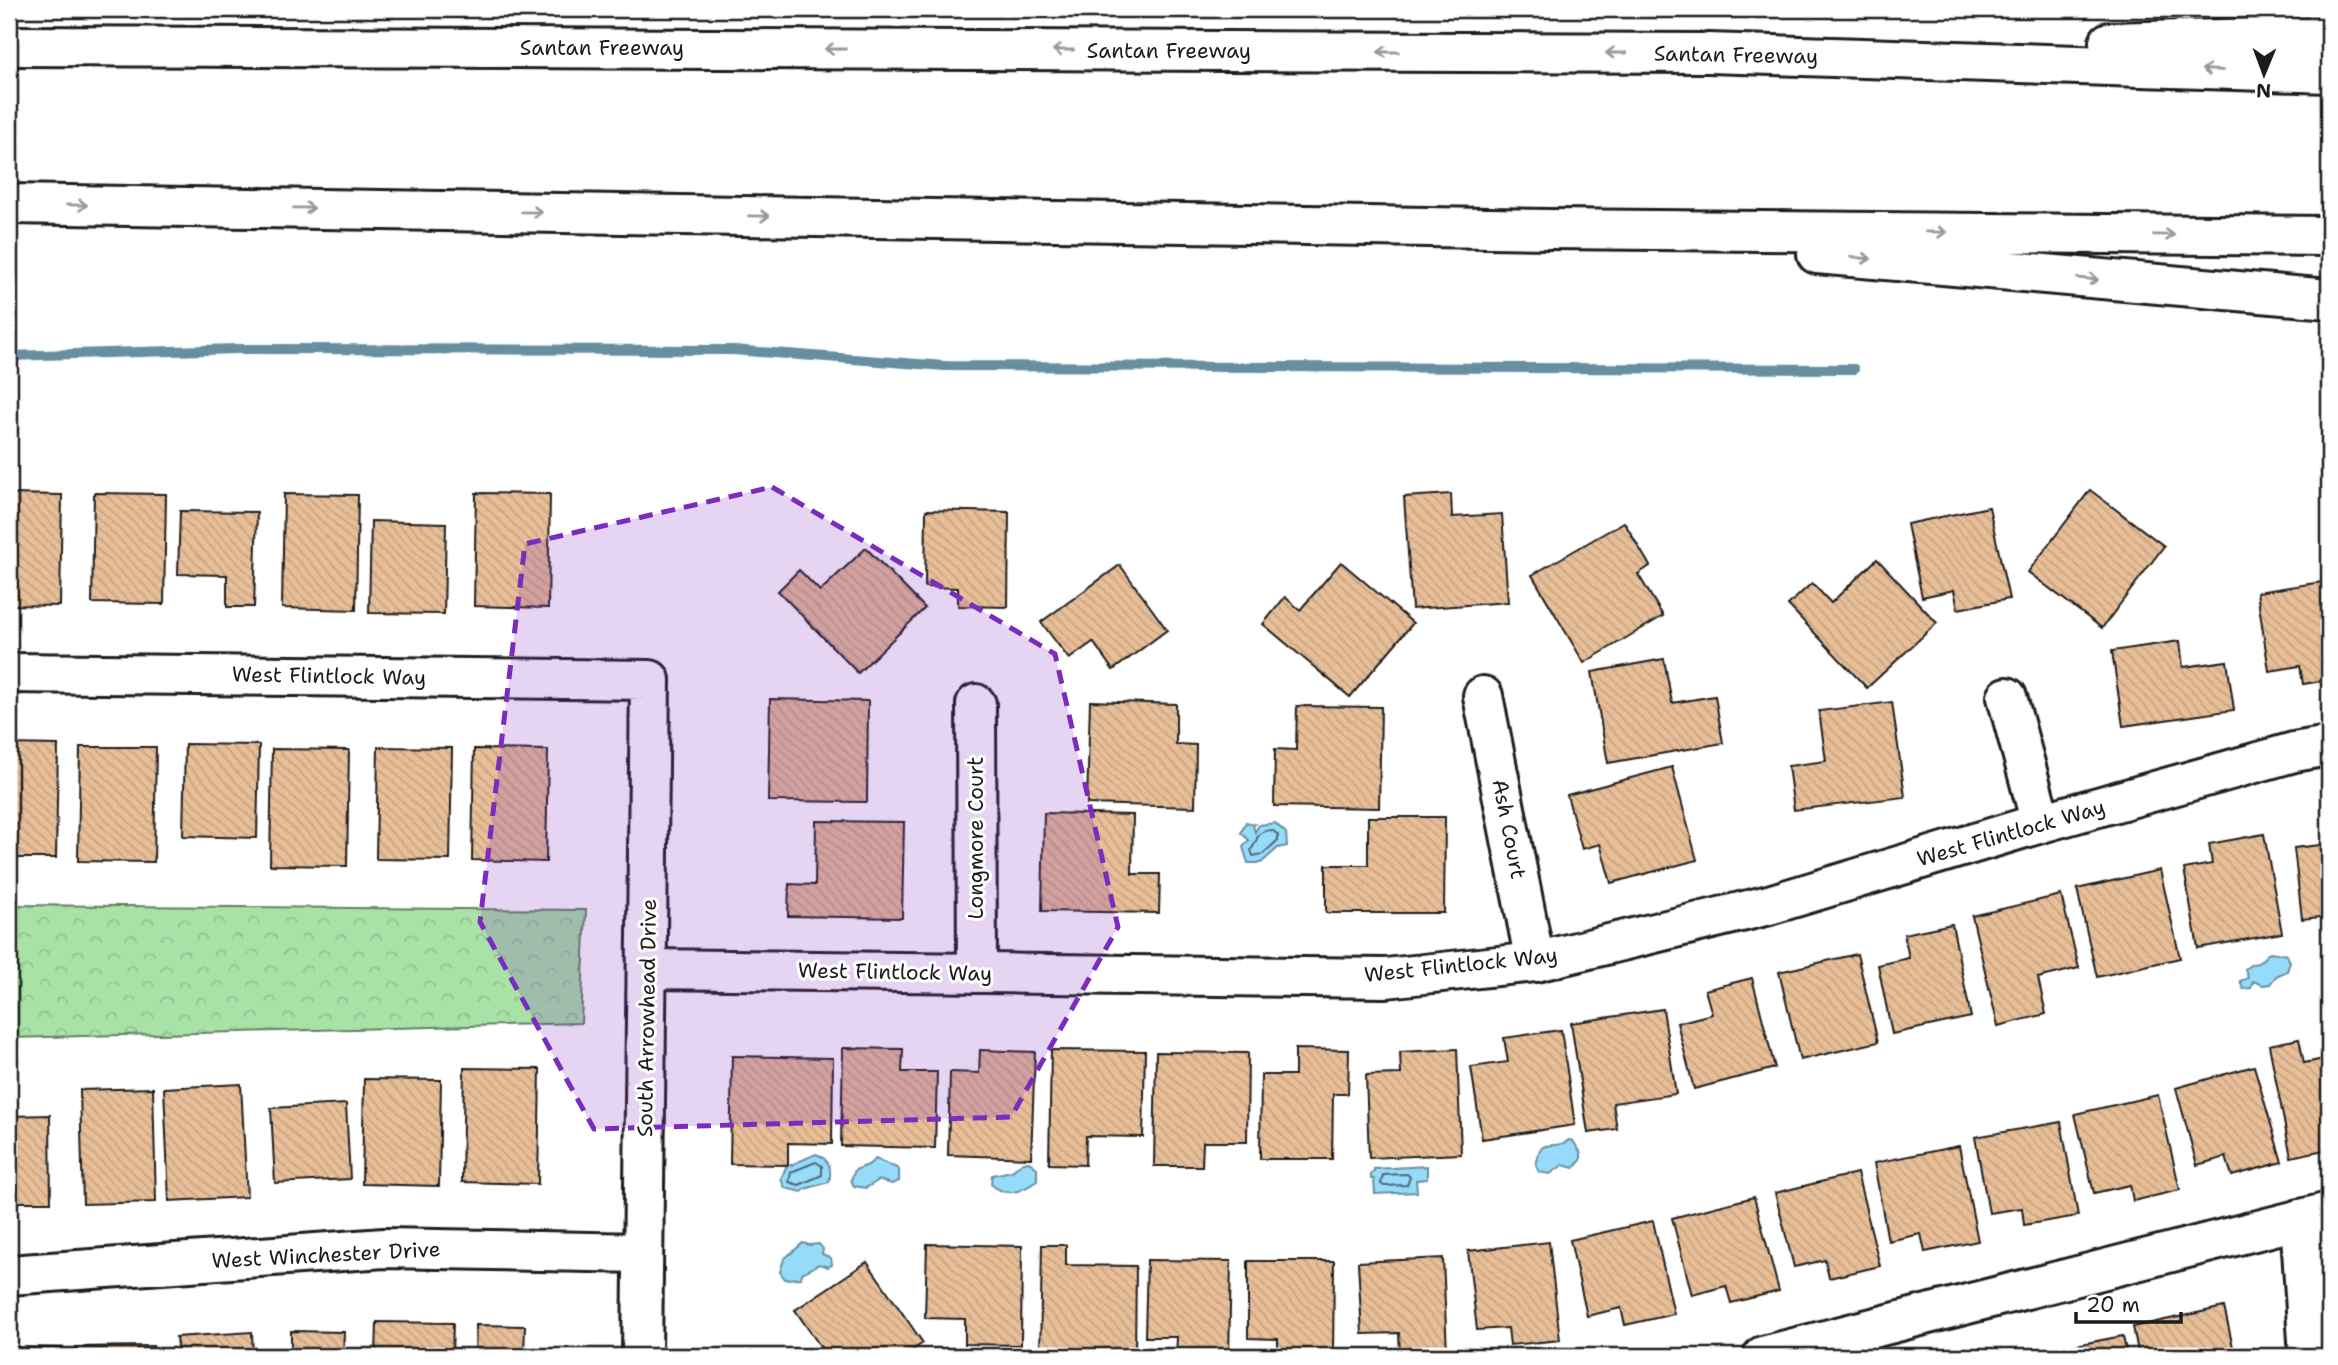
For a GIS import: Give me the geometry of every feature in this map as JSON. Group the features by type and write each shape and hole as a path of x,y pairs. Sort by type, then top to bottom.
{"main road":[{"path":"1709,53 2329,36"},
{"name":"Santan Freeway","path":"9,46 1709,53 2329,74"},
{"path":"9,204 1550,229 2329,236"},
{"path":"1550,229 2329,299"},
{"name":"West Flintlock Way","path":"9,673 650,680"},
{"name":"South Arrowhead Drive","path":"642,1356 650,680"},
{"name":"Ash Court","path":"1483,695 1535,962"},
{"path":"2007,696 2041,823"},
{"name":"Longmore Court","path":"976,704 977,973"},
{"name":"West Flintlock Way","path":"648,969 1386,978 1535,962 1769,905 2041,823 2294,752 2329,746"},
{"path":"1763,1356 2314,1215 2309,1356"},
{"name":"West Winchester Drive","path":"9,1275 384,1248 643,1252"}],"highlighted area":[{"path":"772,487 1055,654 1118,927 1011,1117 594,1129 480,922 525,544"}],"green space":[{"path":"9,905 586,910 581,1023 9,1038"}],"water":[{"path":"1246,822 1255,824 1255,832 1259,825 1275,823 1286,833 1287,846 1278,848 1261,863 1248,863 1243,847 1249,840 1241,833"},
{"path":"2270,952 2287,955 2290,962 2287,971 2276,976 2270,984 2263,985 2253,981 2251,988 2243,989 2240,981 2248,978 2245,969 2258,963"},
{"path":"1573,1141 1581,1153 1581,1160 1574,1168 1563,1165 1550,1174 1539,1172 1536,1166 1541,1149"},
{"path":"816,1154 829,1165 829,1182 802,1192 785,1188 781,1179 786,1167"},
{"path":"876,1159 897,1168 899,1181 892,1184 879,1180 866,1188 854,1186 851,1180 855,1170"},
{"path":"1023,1162 1029,1162 1037,1168 1037,1181 1014,1192 1002,1191 991,1184 992,1175 1012,1171"},
{"path":"1427,1166 1427,1179 1416,1180 1417,1192 1375,1194 1374,1179 1371,1179 1374,1169"},
{"path":"803,1243 819,1244 823,1249 822,1254 831,1258 832,1265 828,1267 819,1264 802,1273 801,1278 785,1279 780,1272 784,1259"}],"building":[{"path":"2090,490 2164,546 2102,628 2028,572"},
{"path":"94,493 166,494 164,604 92,603"},
{"path":"476,493 550,494 548,608 474,606"},
{"path":"9,494 62,495 60,606 9,605"},
{"path":"284,494 358,495 356,610 282,608"},
{"path":"1451,494 1452,517 1502,514 1508,602 1412,609 1404,497"},
{"path":"1989,507 2009,599 1958,609 1954,590 1922,597 1907,524"},
{"path":"926,510 1009,512 1008,607 958,606 958,588 925,587"},
{"path":"180,511 257,512 254,607 227,607 227,575 178,574"},
{"path":"371,521 446,523 444,614 369,613"},
{"path":"1624,522 1650,566 1638,574 1663,616 1584,663 1532,575"},
{"path":"866,548 925,608 858,673 778,591 799,570 820,591"},
{"path":"1877,559 1937,623 1867,688 1788,605 1812,583 1831,603"},
{"path":"1341,562 1413,623 1350,697 1263,624 1285,597 1300,610"},
{"path":"1120,565 1167,630 1113,670 1093,642 1069,659 1041,622"},
{"path":"2329,581 2329,680 2303,684 2300,666 2269,671 2257,592"},
{"path":"2180,641 2183,667 2227,661 2234,710 2123,726 2112,651"},
{"path":"1664,659 1672,703 1715,696 1723,743 1608,763 1592,672"},
{"path":"770,699 868,701 867,802 768,801"},
{"path":"1090,701 1176,704 1176,744 1196,745 1195,807 1087,804"},
{"path":"1892,702 1905,797 1794,810 1788,766 1826,761 1819,711"},
{"path":"1297,706 1381,707 1379,808 1274,806 1275,749 1296,750"},
{"path":"9,744 58,745 56,858 9,858"},
{"path":"185,744 259,745 257,838 183,836"},
{"path":"80,747 156,747 154,862 78,861"},
{"path":"378,747 452,748 450,860 376,859"},
{"path":"272,749 349,750 347,866 270,865"},
{"path":"474,749 548,750 546,862 472,860"},
{"path":"1672,767 1697,860 1611,883 1600,844 1582,849 1567,795"},
{"path":"1044,813 1133,815 1132,874 1160,874 1159,913 1042,911"},
{"path":"1368,817 1445,817 1444,913 1326,913 1326,865 1368,865"},
{"path":"816,821 904,822 902,918 788,916 789,884 815,885"},
{"path":"2264,834 2282,933 2198,948 2184,869 2212,864 2209,844"},
{"path":"2329,844 2329,916 2302,919 2294,848"},
{"path":"2160,870 2180,958 2097,977 2077,889"},
{"path":"2061,895 2079,968 2038,978 2046,1014 1998,1026 1972,916"},
{"path":"1952,924 1971,1017 1892,1034 1878,965 1909,958 1904,934"},
{"path":"1857,954 1878,1042 1800,1060 1779,972"},
{"path":"1752,978 1775,1068 1694,1089 1677,1023 1712,1014 1705,990"},
{"path":"1663,1009 1676,1094 1613,1103 1617,1129 1588,1133 1571,1023"},
{"path":"1561,1030 1575,1125 1482,1139 1471,1067 1508,1062 1504,1038"},
{"path":"2299,1039 2304,1063 2329,1058 2329,1149 2291,1157 2269,1045"},
{"path":"843,1048 903,1049 902,1072 937,1072 935,1148 841,1146"},
{"path":"1295,1049 1349,1050 1348,1094 1333,1094 1332,1159 1260,1159 1261,1075 1295,1075"},
{"path":"1457,1049 1461,1154 1369,1158 1366,1075 1401,1074 1400,1052"},
{"path":"980,1050 1035,1052 1031,1158 948,1155 950,1072 979,1073"},
{"path":"1051,1050 1145,1051 1143,1137 1086,1136 1085,1165 1049,1164"},
{"path":"1156,1052 1248,1053 1247,1142 1203,1142 1202,1166 1154,1166"},
{"path":"732,1056 833,1058 832,1144 788,1143 788,1165 730,1164"},
{"path":"2254,1066 2282,1162 2232,1176 2226,1157 2197,1165 2176,1088"},
{"path":"464,1068 540,1069 538,1184 462,1182"},
{"path":"364,1079 441,1080 439,1186 362,1184"},
{"path":"241,1084 247,1197 169,1201 164,1088"},
{"path":"153,1088 156,1202 83,1204 80,1090"},
{"path":"2158,1095 2180,1190 2133,1201 2130,1185 2094,1193 2075,1114"},
{"path":"346,1104 350,1179 275,1183 271,1108"},
{"path":"50,1115 51,1202 9,1202 9,1116"},
{"path":"2061,1122 2078,1216 2024,1225 2022,1208 1989,1213 1975,1137"},
{"path":"1959,1146 1978,1241 1925,1252 1921,1234 1888,1241 1874,1163"},
{"path":"1857,1173 1880,1266 1829,1278 1825,1260 1794,1267 1775,1193"},
{"path":"1754,1197 1779,1291 1731,1303 1726,1286 1692,1295 1672,1218"},
{"path":"1653,1221 1674,1314 1625,1325 1621,1308 1587,1316 1570,1240"},
{"path":"1549,1242 1560,1340 1510,1345 1508,1328 1477,1330 1468,1251"},
{"path":"927,1244 1022,1246 1021,1345 965,1344 965,1319 925,1318"},
{"path":"1042,1245 1066,1245 1066,1265 1136,1266 1135,1356 1040,1356"},
{"path":"1443,1258 1447,1353 1400,1355 1399,1333 1362,1334 1358,1262"},
{"path":"1147,1260 1231,1261 1229,1356 1176,1356 1177,1337 1145,1337"},
{"path":"1248,1261 1334,1261 1333,1356 1278,1356 1278,1339 1248,1338"},
{"path":"867,1262 923,1343 904,1356 827,1356 795,1310"},
{"path":"2224,1307 2235,1356 2139,1356 2133,1327"},
{"path":"377,1322 453,1323 452,1356 376,1356"},
{"path":"476,1325 525,1326 524,1356 475,1356"},
{"path":"291,1331 344,1332 343,1356 270,1356 270,1352 291,1353"},
{"path":"252,1332 253,1356 178,1356 176,1337"},
{"path":"2123,1336 2127,1356 2035,1356 2034,1353"},
{"path":"153,1346 153,1356 76,1356 76,1347"},
{"path":"9,1347 62,1348 62,1356 9,1356"}],"waterway":[{"path":"9,356 237,349 733,350 945,366 1854,369"}]}
